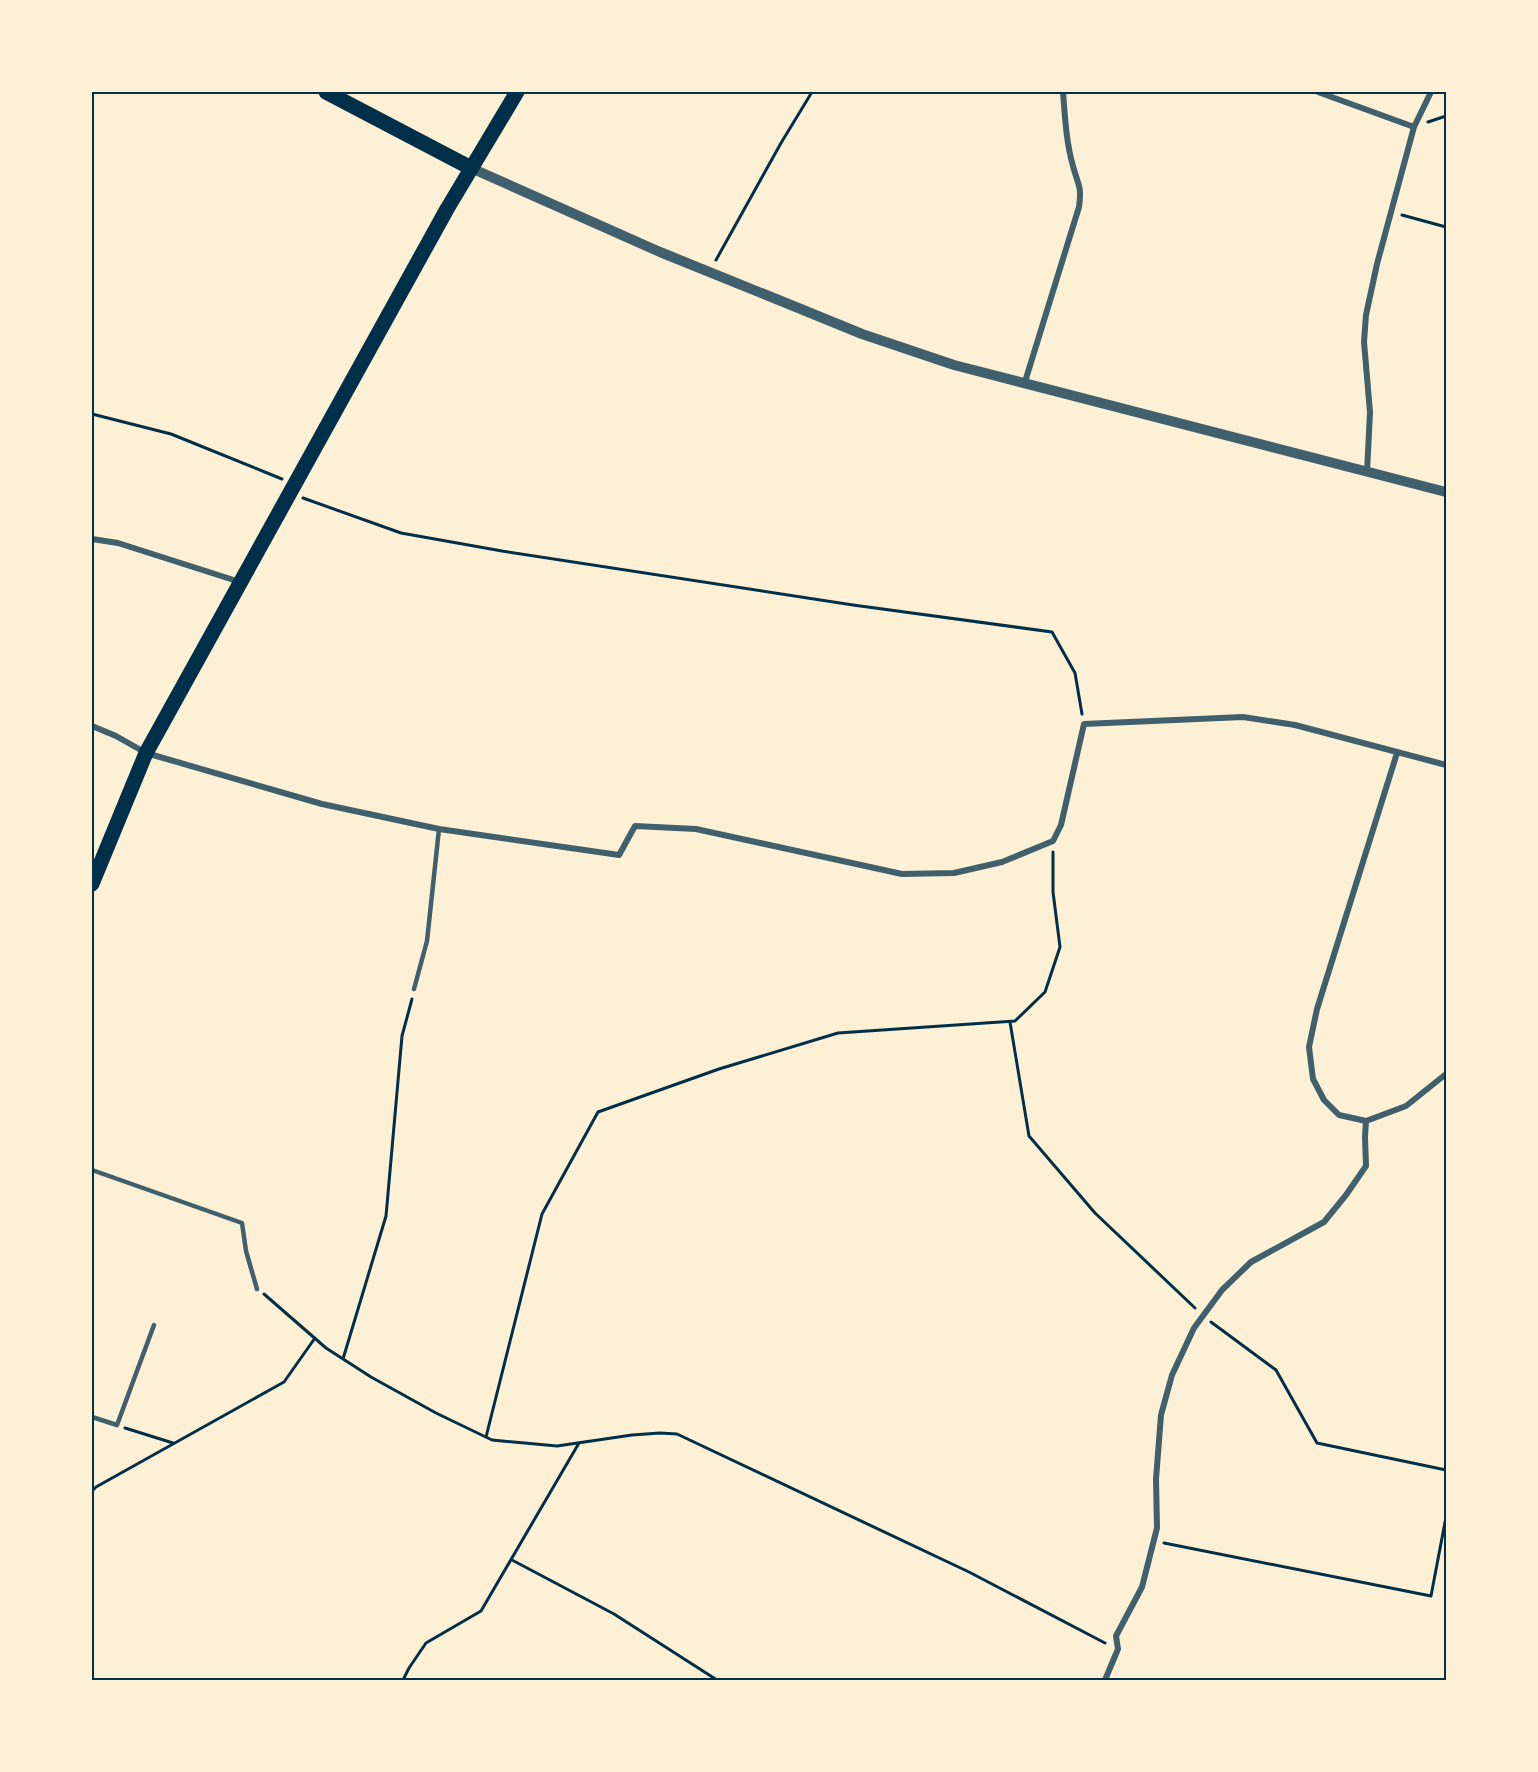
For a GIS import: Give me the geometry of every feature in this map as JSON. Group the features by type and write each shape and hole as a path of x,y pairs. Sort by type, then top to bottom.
{"main road":[{"path":"326,92 471,168"},
{"path":"92,884 146,753 471,168 517,92"}],"street":[{"path":"1024,385 1079,207 1082,190 1073,167 1065,122 1063,92"},
{"path":"1318,92 1414,127"},
{"path":"1367,472 1370,412 1364,342 1366,315 1414,127 1431,92"},
{"path":"471,168 710,272 862,334 954,365 1024,385 1446,492"},
{"path":"92,538 118,543 241,582"},
{"path":"92,726 146,753 322,804 439,829 619,855 635,826 696,829 902,874 954,873 1002,862 1053,842 1061,825 1084,724 1243,717 1295,725 1446,765"},
{"path":"1397,753 1317,1009 1309,1047 1313,1078 1324,1100 1340,1115 1366,1121 1406,1106 1446,1074"},
{"path":"1105,1680 1118,1649 1116,1636 1142,1587 1157,1528 1156,1479 1161,1415 1172,1375 1194,1328 1222,1290 1251,1262 1324,1222 1366,1166 1366,1121"}],"lane":[{"path":"414,988 427,941 439,829"},
{"path":"92,1170 242,1223 246,1251 258,1289"},
{"path":"92,1417 117,1425 154,1325"}],"path":[{"path":"710,272 781,143 812,92"},
{"path":"1391,212 1446,227"},
{"path":"92,414 171,434 401,533 502,551 854,605 1052,632 1075,674 1084,724"},
{"path":"486,1437 542,1214 598,1112 719,1069 838,1033 1015,1021 1045,992 1060,947 1053,892 1053,842"},
{"path":"343,1359 386,1216 402,1036 414,988"},
{"path":"1010,1022 1029,1136 1095,1213 1203,1316 1276,1370 1317,1443 1446,1470"},
{"path":"258,1289 343,1359 436,1413 492,1440 557,1446 641,1434 677,1434 969,1572 1118,1649"},
{"path":"92,1491 284,1382 315,1338"},
{"path":"117,1425 174,1444"},
{"path":"403,1680 426,1643 481,1611 579,1443"},
{"path":"1154,1541 1431,1596 1446,1517"},
{"path":"512,1560 614,1614 717,1680"}]}
